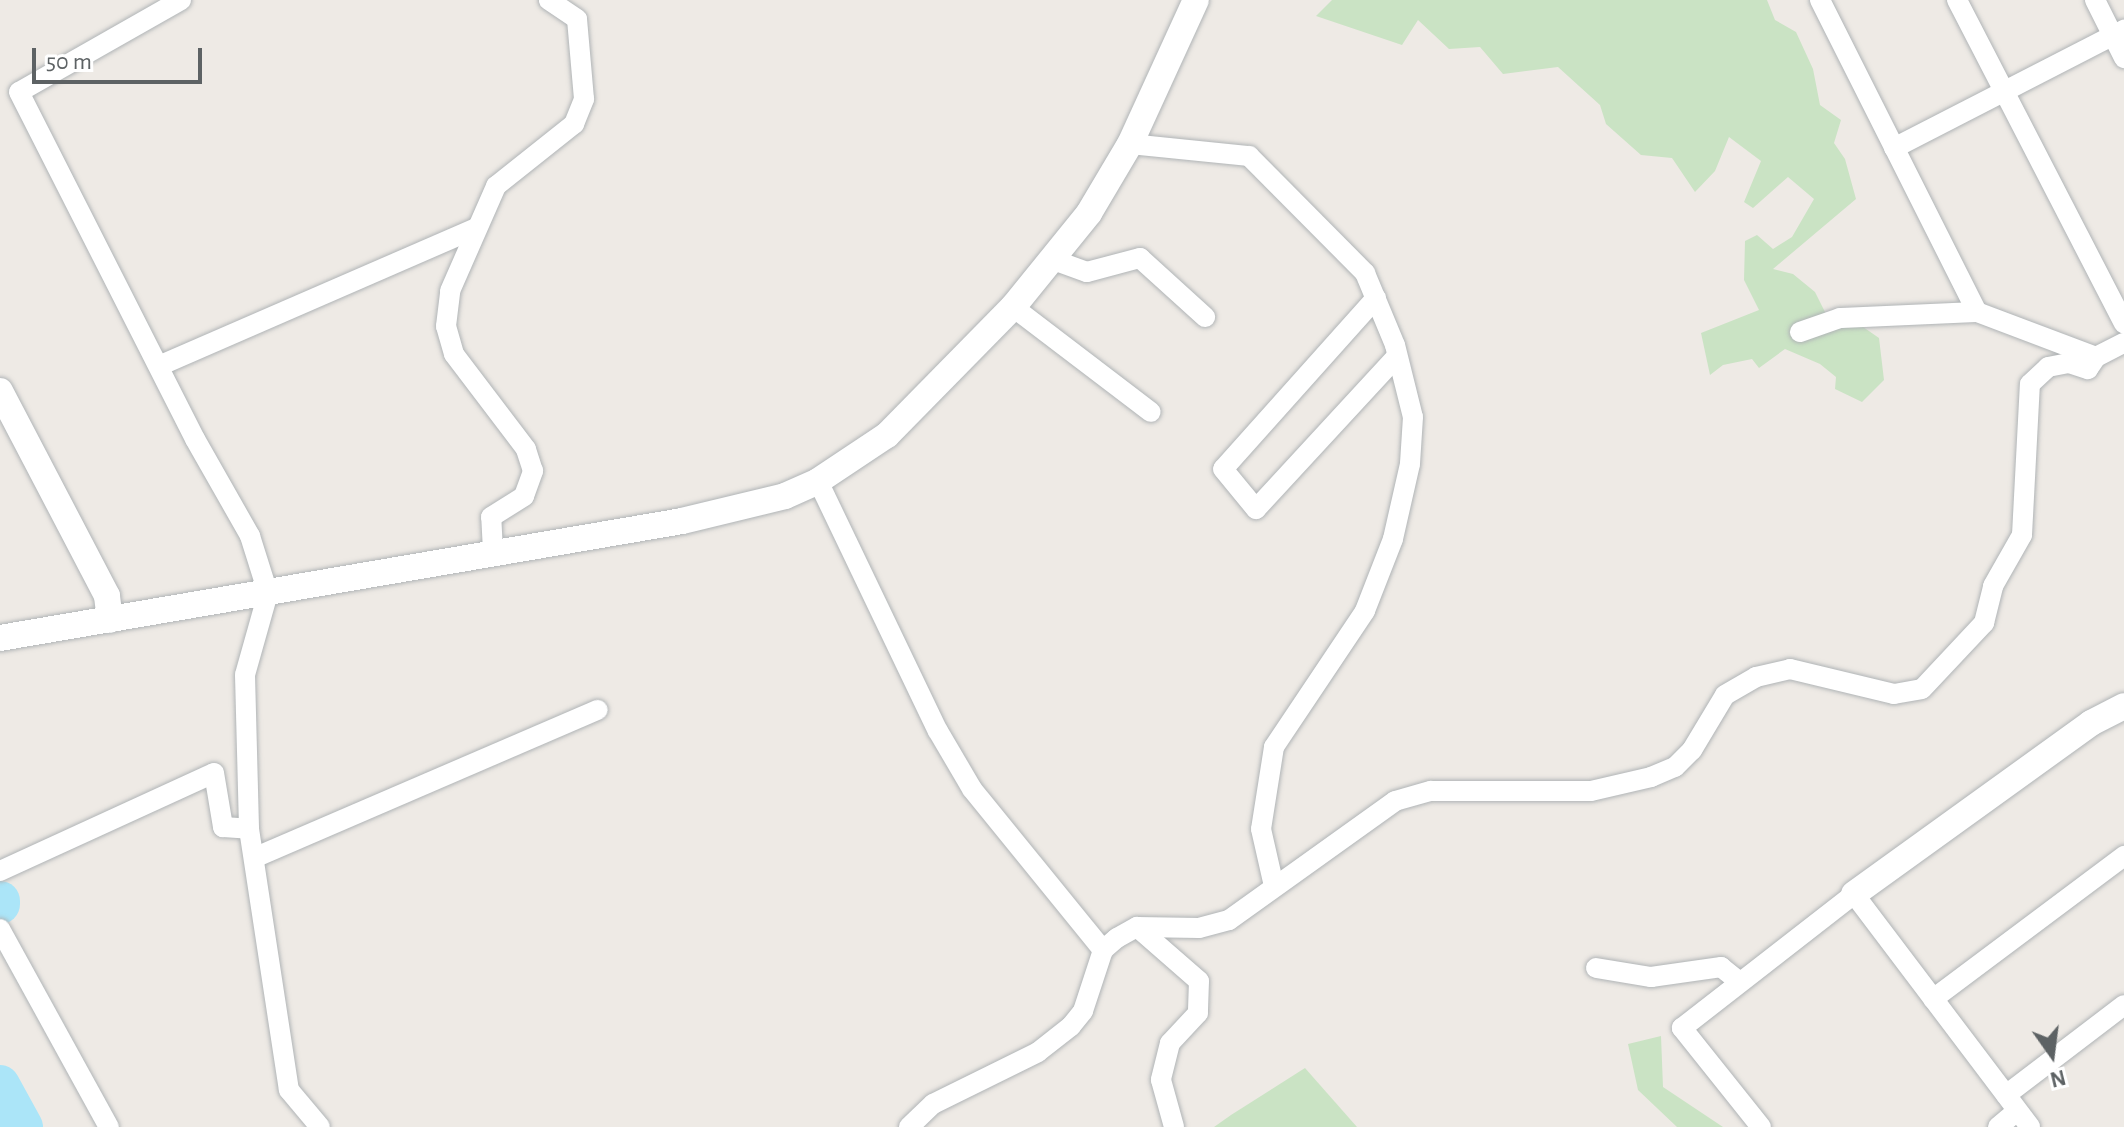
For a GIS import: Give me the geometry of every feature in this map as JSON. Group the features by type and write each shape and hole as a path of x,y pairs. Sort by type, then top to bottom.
{"street":[{"path":"181,0 19,92 250,536 268,593 245,675 249,829 256,857 289,1090 316,1126"},
{"path":"493,551 491,517 524,496 533,471 526,449 454,354 446,326 450,291 496,186 574,124 584,99 577,19 549,0"},
{"path":"0,638 682,521 785,496 818,481 887,435 1013,307 1089,213 1130,144 1196,0"},
{"path":"1820,0 1977,312"},
{"path":"1957,0 2124,323"},
{"path":"2095,0 2118,33 2124,58"},
{"path":"1894,148 2118,33"},
{"path":"1130,144 1249,156 1365,273 1397,356 1413,417 1410,464 1393,539 1365,611 1274,747 1261,829 1274,886"},
{"path":"161,365 476,228"},
{"path":"1051,259 1087,272 1140,258 1205,317"},
{"path":"1376,298 1223,469 1256,509 1397,356"},
{"path":"1013,307 1151,412"},
{"path":"1800,332 1840,318 1977,312 2096,357"},
{"path":"909,1127 933,1104 1038,1052 1071,1026 1083,1011 1103,950 1137,927 1199,928 1229,920 1395,801 1431,791 1591,791 1651,777 1675,767 1692,750 1725,695 1756,677 1790,669 1894,694 1922,689 1984,623 1993,586 2022,535 2030,384 2048,367 2069,363 2088,369 2096,357 2124,343"},
{"path":"0,391 107,596 110,620"},
{"path":"818,481 938,731 972,789 1103,950"},
{"path":"1761,1127 1682,1028 1738,981 1854,894 2091,723 2124,706"},
{"path":"256,857 598,710"},
{"path":"0,871 214,773 223,827 249,829"},
{"path":"1933,999 2124,856"},
{"path":"1854,894 2018,1111"},
{"path":"1137,927 1199,981 1198,1013 1170,1043 1161,1080 1174,1127"},
{"path":"0,929 109,1127"},
{"path":"1596,968 1651,977 1721,967 1738,981"},
{"path":"1998,1127 2018,1111 2124,1005"}],"green space":[{"path":"1332,0 1767,0 1775,20 1796,32 1813,69 1820,105 1841,120 1834,143 1845,159 1856,199 1773,269 1793,274 1815,292 1831,324 1853,320 1879,338 1884,380 1862,402 1835,389 1836,377 1820,364 1785,349 1759,368 1752,359 1723,365 1710,375 1701,333 1759,310 1744,280 1745,241 1757,235 1773,249 1792,237 1814,199 1788,177 1753,208 1744,202 1761,161 1729,137 1715,171 1695,192 1672,158 1641,155 1606,124 1600,105 1558,67 1503,74 1480,47 1449,49 1418,20 1402,45 1316,16"},
{"path":"1661,1036 1663,1087 1723,1127 1677,1127 1638,1090 1628,1044"},
{"path":"1305,1068 1357,1127 1214,1127 1231,1115"}],"waterway":[{"path":"0,1085 23,1127"}]}
